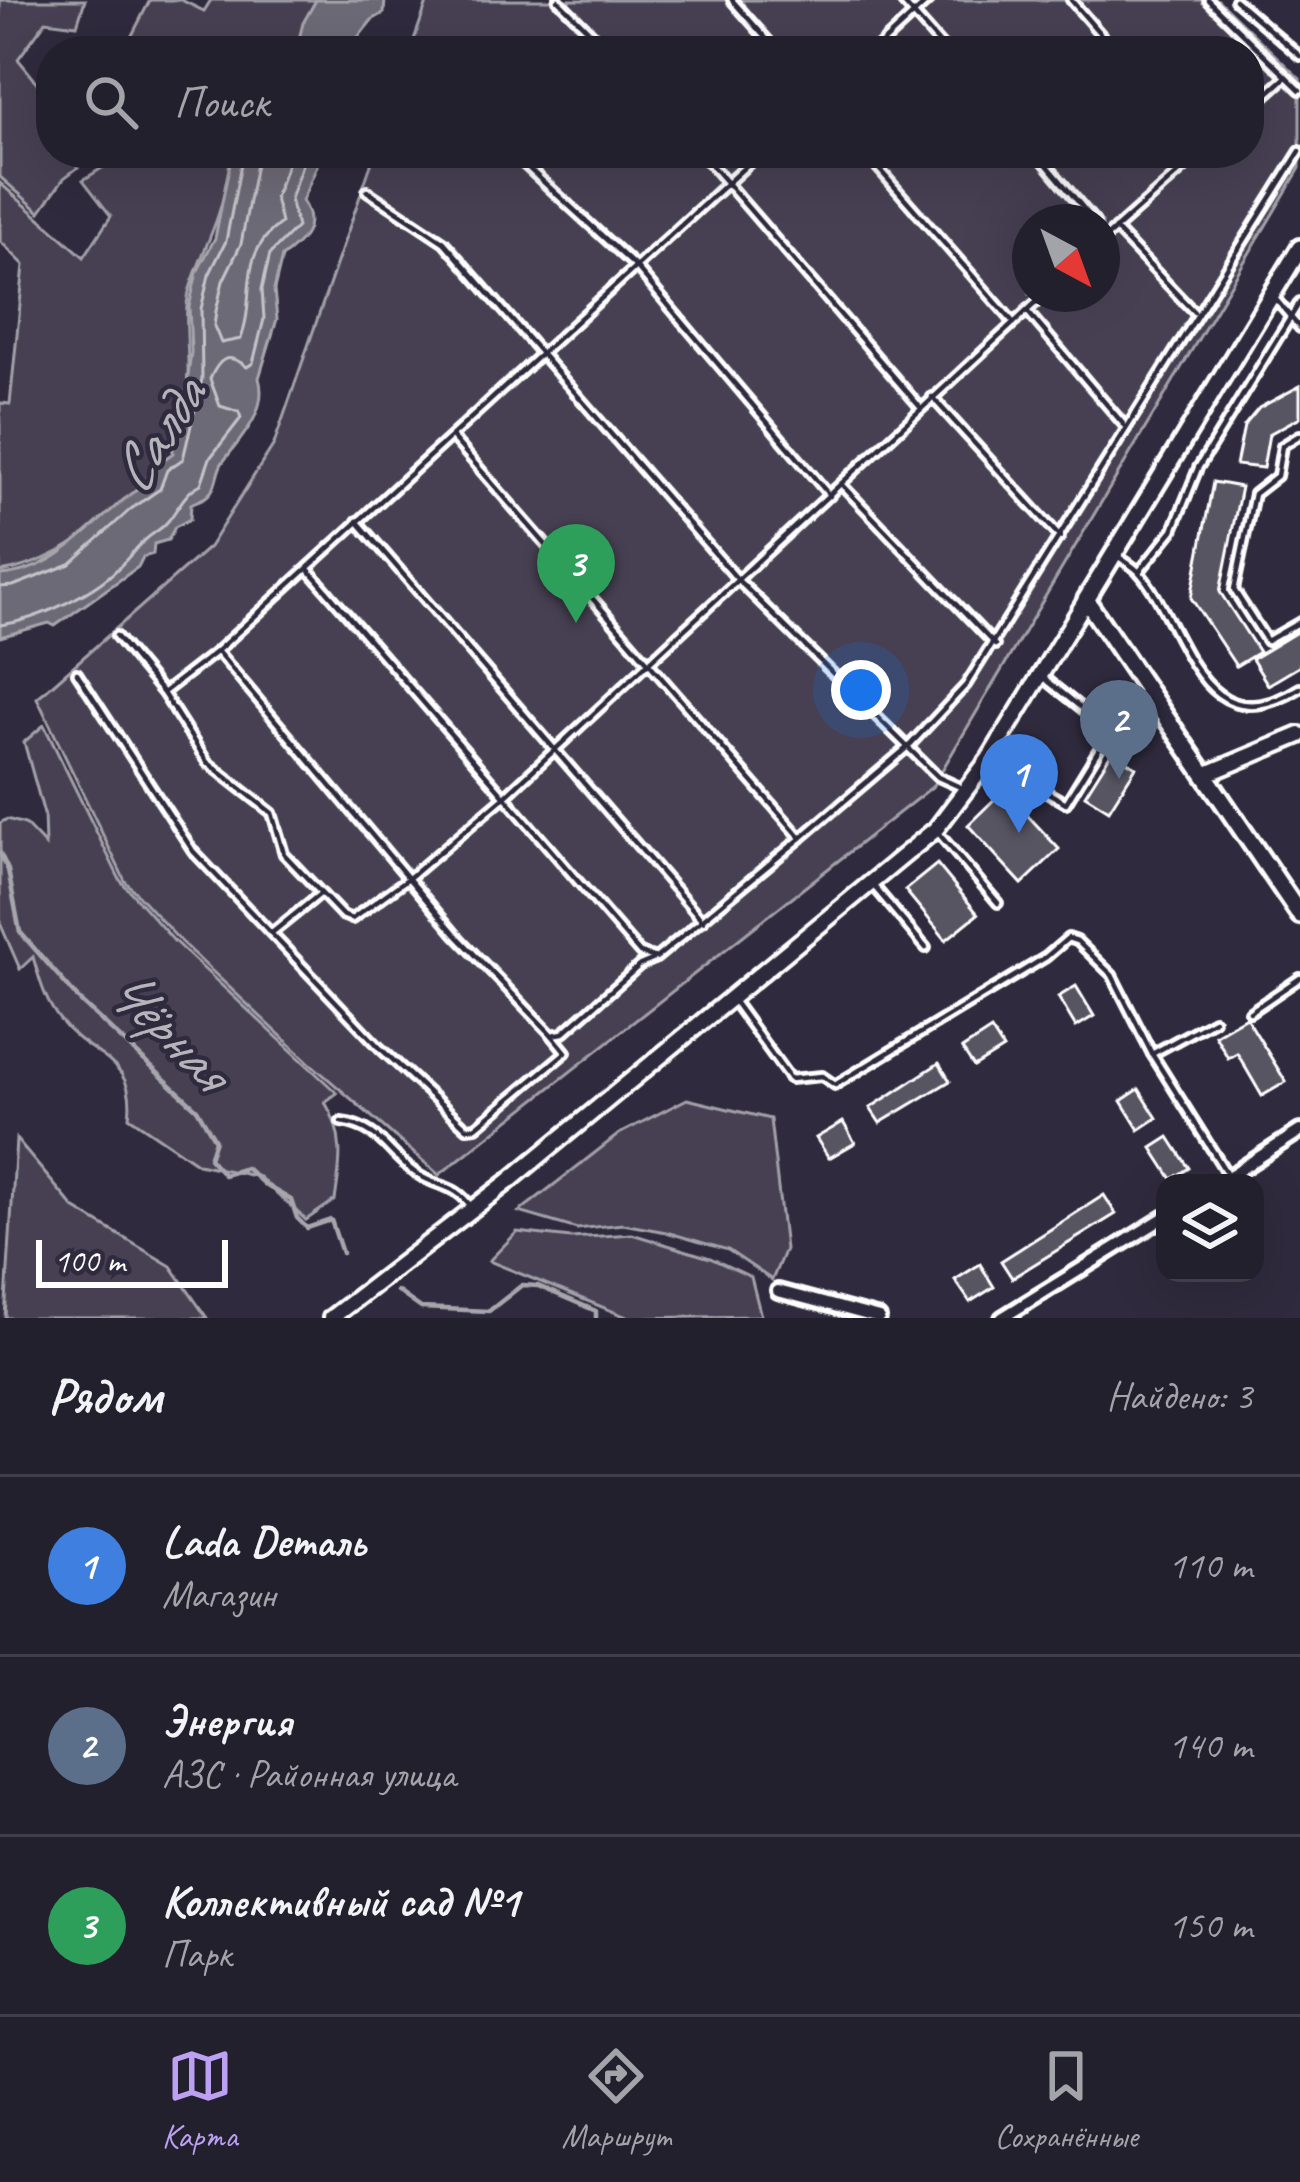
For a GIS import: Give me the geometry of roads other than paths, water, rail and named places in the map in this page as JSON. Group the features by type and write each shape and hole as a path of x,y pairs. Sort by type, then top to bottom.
{"main road":[{"path":"1300,248 1086,600 1300,915"}],"street":[{"path":"331,1318 472,1209 936,829 989,760 1086,600"},
{"path":"1207,774 1300,735"},
{"path":"1233,1174 1300,1131"},
{"path":"1002,1318 1156,1223"},
{"path":"778,1291 879,1318"}],"lane":[{"path":"558,0 594,36"},
{"path":"732,0 764,36"},
{"path":"901,0 933,36"},
{"path":"891,36 929,0"},
{"path":"1071,0 1102,36"},
{"path":"1208,0 1244,36"},
{"path":"1235,0 1300,56"},
{"path":"1264,55 1300,90"},
{"path":"1264,97 1286,77"},
{"path":"552,1035 563,1033 640,965 703,921 909,746 966,685 1300,151"},
{"path":"528,168 635,266 830,496"},
{"path":"714,168 920,407"},
{"path":"164,693 308,569 744,168"},
{"path":"879,168 1014,322"},
{"path":"1049,168 1080,204"},
{"path":"1120,225 1183,168"},
{"path":"368,191 444,242 739,580 938,776 966,789"},
{"path":"1120,234 1195,313"},
{"path":"1272,295 1300,328"},
{"path":"1139,572 1173,530 1198,468 1300,302"},
{"path":"116,636 164,693 207,762 272,813 284,854 341,915 352,919 410,878 503,798 1026,312"},
{"path":"1028,312 1125,426"},
{"path":"932,397 1060,537"},
{"path":"1300,435 1282,446 1277,476 1254,494 1234,590 1267,641 1300,622"},
{"path":"452,437 801,838"},
{"path":"842,485 995,645"},
{"path":"357,521 703,921"},
{"path":"1115,554 1139,572 1199,675 1234,703 1261,707 1300,688"},
{"path":"308,569 640,953 656,958"},
{"path":"77,673 193,851 380,1048 467,1128 476,1127 566,1052 456,935 217,651"},
{"path":"989,760 1066,803 1110,731 1042,676"},
{"path":"936,829 998,903"},
{"path":"872,884 926,948"},
{"path":"271,933 320,894"},
{"path":"731,998 790,1079 822,1076 835,1085 1046,957 1068,938 1077,941 1112,975 1221,1174"},
{"path":"1250,1012 1300,978"},
{"path":"1152,1054 1214,1020"},
{"path":"341,1122 364,1125 418,1175 461,1192 472,1209"}],"water":[{"path":"316,0 385,0 384,13 359,36 300,36"},
{"path":"229,168 316,168 302,201 308,226 302,240 282,257 274,290 277,319 259,378 260,402 221,466 211,493 191,504 190,519 175,527 168,540 154,544 153,554 143,557 138,567 55,626 49,623 0,637 0,575 44,563 63,551 152,480 156,465 173,453 172,437 184,408 191,352 189,307 197,272 215,238"}],"waterway":[{"name":"Чёрная","path":"0,853 20,932 82,1003 197,1109 215,1140 209,1158 224,1175 246,1168 291,1200 297,1218 307,1228 331,1220 342,1253"},
{"name":"Чёрная","path":"397,1291 421,1308 489,1311 522,1285 538,1286 596,1311 596,1318"}],"place":[{"name":"Коллективный сад №1","path":"576,623"},
{"name":"Энергия","path":"1119,779"},
{"name":"Lada Dеталь","path":"1019,833"}],"water label":[{"name":"Салда","path":"157,435"}]}
